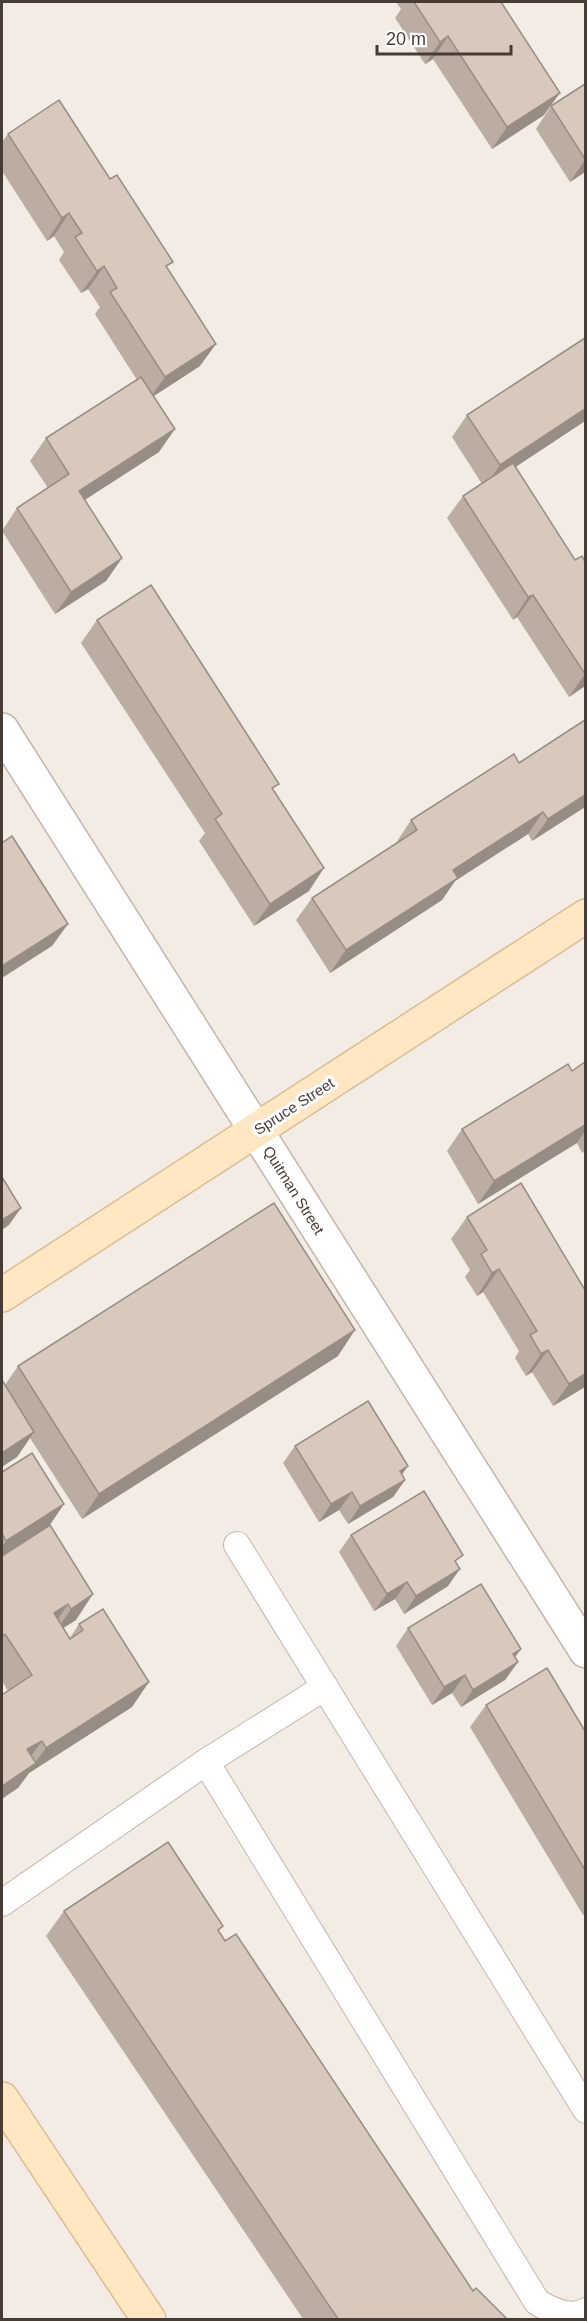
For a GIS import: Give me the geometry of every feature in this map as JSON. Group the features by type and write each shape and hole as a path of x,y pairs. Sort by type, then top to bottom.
{"main road":[{"name":"Spruce Street","path":"2,1295 585,916"},
{"path":"2,2099 149,2319"}],"street":[{"name":"Quitman Street","path":"2,730 585,1651"}],"lane":[{"path":"237,1545 585,2110"},
{"path":"2,1903 206,1762 325,1687"},
{"path":"206,1762 537,2302 553,2312 581,2314 585,2312"}],"building":[{"path":"414,2 501,2 560,93 507,127 448,36 440,42"},
{"path":"585,84 585,159 551,106"},
{"path":"59,100 110,179 117,175 173,262 166,266 216,344 165,377 110,292 117,288 104,266 97,271 75,237 82,233 69,213 62,218 8,134"},
{"path":"585,338 585,409 500,465 467,415"},
{"path":"141,377 175,429 79,491 122,558 71,592 17,508 69,474 46,438"},
{"path":"513,463 575,560 582,556 585,562 585,674 533,595 528,597 463,496"},
{"path":"151,585 279,784 272,788 324,868 270,904 215,819 222,814 97,620"},
{"path":"585,720 585,795 548,819 543,812 453,870 458,878 346,950 312,898 417,830 411,820 514,754 519,763"},
{"path":"12,836 68,924 2,966 2,843"},
{"path":"585,1062 585,1125 494,1181 462,1129 568,1064 572,1071"},
{"path":"2,1177 21,1208 2,1220"},
{"path":"521,1183 585,1290 585,1374 569,1384 548,1350 541,1354 530,1335 537,1331 499,1269 492,1273 481,1254 487,1250 467,1217"},
{"path":"274,1203 355,1330 99,1494 18,1366"},
{"path":"2,1380 34,1432 2,1453"},
{"path":"368,1401 408,1466 400,1471 405,1480 360,1506 352,1492 331,1504 295,1446"},
{"path":"32,1453 64,1504 6,1541 2,1533 2,1472"},
{"path":"424,1491 463,1555 455,1561 460,1569 416,1596 407,1582 387,1594 351,1535"},
{"path":"50,1525 93,1594 71,1609 68,1604 54,1613 70,1639 83,1630 79,1624 103,1609 149,1682 46,1748 42,1741 27,1749 36,1763 2,1786 2,1695 32,1675 5,1634 2,1636 2,1556"},
{"path":"481,1584 521,1649 513,1654 518,1662 473,1690 465,1675 444,1687 408,1628"},
{"path":"547,1668 585,1731 585,1870 486,1705"},
{"path":"168,1842 223,1926 218,1930 225,1941 236,1934 473,2291 476,2288 507,2319 338,2319 64,1911"}]}
